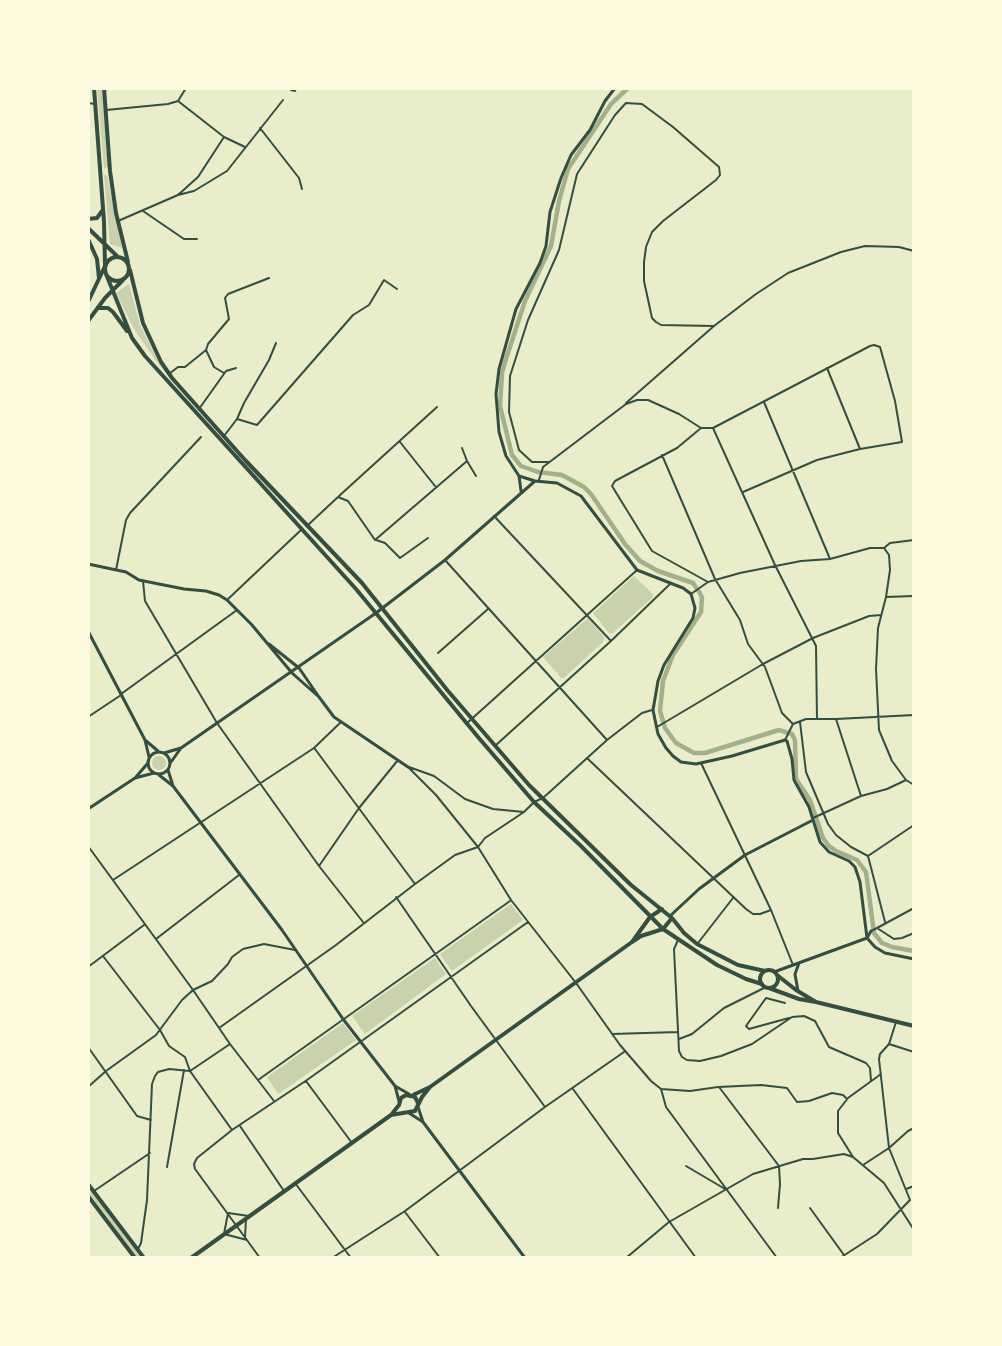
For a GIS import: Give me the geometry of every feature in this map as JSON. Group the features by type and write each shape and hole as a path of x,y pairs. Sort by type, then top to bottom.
{"main road":[{"path":"94,88 106,274 132,338"},
{"path":"104,88 110,171 118,221 143,323 169,374 362,583 471,719 562,819 590,843 631,885 671,917 697,944 731,962 776,974 798,992 816,1002"},
{"path":"100,171 110,171"},
{"path":"88,219 97,218 103,207"},
{"path":"88,228 117,256 128,262"},
{"path":"88,239 94,252 99,275 95,291"},
{"path":"88,302 109,259 117,256"},
{"path":"88,321 130,270"},
{"path":"106,274 112,280 123,279"},
{"path":"97,308 108,308 113,312 166,380 376,613 466,724 534,802 663,929 738,976 799,999 914,1026"},
{"path":"632,942 650,917 662,909"},
{"path":"391,1116 403,1096 430,1087 632,942 641,936 663,929 671,917"},
{"path":"765,971 760,978 765,986"},
{"path":"765,986 776,984 776,974"},
{"path":"191,1257 391,1116 415,1111 430,1087"},
{"path":"411,1095 418,1104"},
{"path":"399,1103 404,1112"},
{"path":"88,1184 137,1251 144,1257"},
{"path":"88,1196 135,1257"}],"street":[{"path":"106,110 146,107 178,101 186,88"},
{"path":"291,90 295,91 296,88"},
{"path":"521,491 519,476 506,456 499,432 496,394 499,369 516,309 540,263 546,246 550,212 561,177 571,155 590,130 605,101 615,88"},
{"path":"118,221 194,190 226,171 283,100"},
{"path":"178,101 224,137 245,147"},
{"path":"88,103 95,104"},
{"path":"549,462 532,462 519,450 509,412 510,376 528,320 559,250 577,174 615,115 626,103 642,104 719,167 720,175 716,180 652,232 646,247 644,262 652,318 656,322 661,325 714,326"},
{"path":"260,127 294,171 303,189"},
{"path":"178,195 198,177 224,137"},
{"path":"143,211 184,238 197,239"},
{"path":"173,786 168,770 170,763 181,748 292,673 445,560 521,491 537,480 543,466 626,404 714,326 756,294 788,273 810,263 865,246 899,247 914,251"},
{"path":"88,256 94,252"},
{"path":"169,374 178,367 185,367 206,350 208,344 229,319 225,298 228,294 269,278"},
{"path":"237,419 257,425 353,315 369,305 384,280 397,289"},
{"path":"224,436 237,419 276,343"},
{"path":"626,404 637,400 648,400 679,414 701,428 713,428 874,345 880,347 895,401 902,442 860,449 817,460 743,492"},
{"path":"206,350 214,367 224,373"},
{"path":"200,409 224,373 236,368"},
{"path":"827,368 860,449"},
{"path":"764,402 830,560"},
{"path":"227,600 437,407"},
{"path":"701,428 677,448 613,482 613,488 652,551 708,582"},
{"path":"713,428 775,565 816,646 817,719"},
{"path":"116,570 126,520 130,513 201,437"},
{"path":"399,441 435,486"},
{"path":"462,448 476,476"},
{"path":"662,455 715,579 740,620 748,644 763,664 782,713 794,724"},
{"path":"375,540 435,486 467,461"},
{"path":"519,476 557,483 581,496 637,570 693,593"},
{"path":"338,497 348,501 375,540 386,544 400,558 428,538"},
{"path":"494,516 611,641"},
{"path":"693,593 715,579 775,565 830,560 870,548 884,548 890,543 914,540"},
{"path":"884,548 889,555 890,570 878,628 876,669 878,717 884,745 906,780 914,785"},
{"path":"445,560 607,740"},
{"path":"88,564 126,572 142,581 206,591 227,600 269,644 292,673 319,697"},
{"path":"466,724 637,570"},
{"path":"142,581 145,601 217,723 319,866 363,922"},
{"path":"494,746 611,641 670,584"},
{"path":"693,593 695,608 693,618 664,665 653,710 666,748 681,762 701,763 785,740 794,724 800,722 817,719 914,716"},
{"path":"886,597 914,596"},
{"path":"438,653 488,609"},
{"path":"88,717 237,610"},
{"path":"657,727 763,664 813,638 868,616 881,615"},
{"path":"88,631 145,740 150,769 173,786 306,965 343,1019 395,1086 411,1095"},
{"path":"269,644 299,668 334,717 408,767 436,795 478,847 511,900 576,983 625,1052 661,1089 690,1091 761,1085 787,1088 797,1102 809,1101 832,1093 843,1095 847,1099"},
{"path":"219,1028 455,855 478,847 485,838 524,812 534,802 543,798 607,740 642,713 653,710"},
{"path":"836,719 861,796"},
{"path":"113,880 314,748 341,722"},
{"path":"800,722 806,772 823,813 836,835 851,847 868,856 885,922"},
{"path":"145,740 169,758 170,763"},
{"path":"785,740 790,746 794,780 809,807 820,842 829,852 849,861 855,867 860,882 867,938 885,953 914,958"},
{"path":"149,757 153,753 181,748"},
{"path":"314,748 415,884"},
{"path":"588,759 733,898 753,914 771,910"},
{"path":"319,866 359,808 398,760"},
{"path":"88,809 135,778 148,763"},
{"path":"701,763 771,910 793,965"},
{"path":"408,767 434,776 465,799 493,809 524,812"},
{"path":"135,778 156,773 163,774 168,770"},
{"path":"671,917 685,901 745,855 823,813 906,780"},
{"path":"868,856 914,825"},
{"path":"88,846 230,1044 274,1101"},
{"path":"156,939 239,875"},
{"path":"396,897 434,954 545,1107"},
{"path":"697,944 733,898"},
{"path":"258,1080 511,900"},
{"path":"776,974 800,962 862,941 885,922 914,908"},
{"path":"260,1257 195,1169 194,1164 202,1153 528,922"},
{"path":"88,967 144,925"},
{"path":"874,930 894,939 914,933"},
{"path":"678,940 674,949 678,1039 679,1052 682,1057 687,1060 700,1060 721,1056 752,1044 792,1017"},
{"path":"88,1087 156,1035 172,1011 193,990 212,981 232,957 251,946 264,944 295,950"},
{"path":"103,956 160,1030 169,1046 185,1057 190,1071 232,1130"},
{"path":"798,992 795,974 800,962"},
{"path":"678,1039 692,1034 724,1008 765,986"},
{"path":"784,1003 766,998 746,1026 749,1029 804,1016 815,1021 829,1047 866,1063 870,1068 871,1081"},
{"path":"810,1208 842,1256 877,1234 910,1200 889,1148 881,1074 880,1054 889,1044 896,1022"},
{"path":"612,1034 678,1032"},
{"path":"137,1251 141,1243 144,1222 150,1153 152,1084 155,1076 161,1070 190,1071 230,1044"},
{"path":"889,1044 914,1052"},
{"path":"88,1047 137,1116 151,1120"},
{"path":"332,1257 405,1211 545,1107 625,1052"},
{"path":"167,1167 184,1070"},
{"path":"881,1074 847,1099 838,1111 838,1133 853,1157 884,1183 914,1230"},
{"path":"306,1081 352,1143"},
{"path":"395,1086 399,1103"},
{"path":"718,1087 779,1166 778,1208"},
{"path":"573,1089 696,1257"},
{"path":"661,1089 666,1107 777,1257"},
{"path":"418,1104 423,1122"},
{"path":"409,1113 423,1122 525,1257"},
{"path":"239,1126 284,1191"},
{"path":"863,1165 914,1128"},
{"path":"94,1191 150,1153"},
{"path":"626,1257 669,1222 753,1174 803,1159 813,1160 844,1154 853,1157"},
{"path":"686,1167 726,1190"},
{"path":"295,1183 351,1257"},
{"path":"906,1189 914,1186"},
{"path":"405,1211 440,1257"},
{"path":"228,1213 248,1217 247,1239"},
{"path":"228,1213 224,1234 247,1239"}],"green space":[{"path":"97,89 102,89 108,166 104,169"},
{"path":"104,175 107,175 122,248 110,244"},
{"path":"129,284 140,325 163,371 134,329 116,293"},
{"path":"634,576 653,594 653,597 613,633 609,633 593,613"},
{"path":"588,618 604,637 603,642 564,678 561,678 543,657"},
{"path":"156,756 162,756 166,763 162,770 156,770 152,766 152,760"},
{"path":"511,904 523,920 452,971 440,954"},
{"path":"435,958 446,974 365,1034 352,1016"},
{"path":"343,1023 356,1040 278,1094 267,1077"},
{"path":"88,1187 141,1257 136,1257 89,1193"}],"waterway":[{"path":"628,88 611,104 568,169 559,201 551,246 525,301 506,359 502,373 500,406 512,455 521,466 538,472 562,475 584,487 640,561 658,571 693,583 702,598 701,612 673,655 663,681 660,711 665,728 676,743 694,753 705,753 779,730 792,734 795,740 796,779 810,800 823,838 836,851 857,860 866,872 874,933 882,943 914,951"}]}
